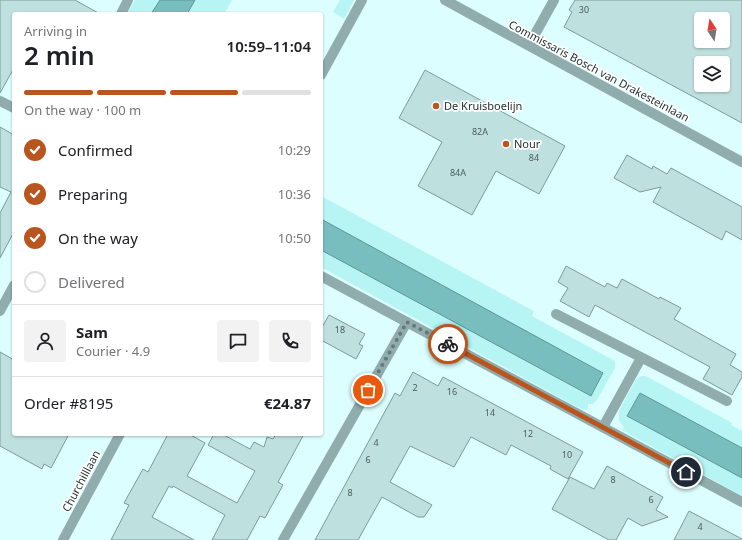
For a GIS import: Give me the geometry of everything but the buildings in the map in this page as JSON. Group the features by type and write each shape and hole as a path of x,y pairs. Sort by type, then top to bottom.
{"street":[{"path":"122,12 128,0"},
{"path":"323,71 362,0"},
{"name":"Commissaris Bosch van Drakesteinlaan","path":"445,0 742,162"},
{"path":"528,45 554,0"},
{"path":"0,101 12,107"},
{"path":"323,277 742,502"},
{"path":"0,311 12,289"},
{"path":"556,314 727,401"},
{"path":"283,540 407,322"},
{"path":"603,427 641,358"},
{"name":"Churchilllaan","path":"63,540 119,436"}],"shaded area":[{"path":"135,0 160,0 152,12 128,12"},
{"path":"160,0 195,0 188,12 152,12"},
{"path":"195,0 232,0 225,12 188,12"},
{"path":"340,0 354,0 344,19 333,12"},
{"path":"323,197 534,311 532,316 615,361 615,368 597,400 593,404 588,404 588,410 581,409 323,268 323,251 590,396 595,390 603,373 323,220"},
{"path":"323,220 603,373 591,396 323,251"},
{"path":"641,376 646,376 732,423 731,425 742,431 742,448 640,393 627,416 742,478 742,496 622,430 624,427 619,421 619,411 636,379"},
{"path":"640,393 742,448 742,478 627,416"}],"way so far":[{"path":"368,390 407,322 448,344"}],"place":[{"name":"De Kruisboelijn","path":"436,106"},
{"name":"Nour","path":"506,144"}],"route":[{"path":"448,344 686,472"}]}
